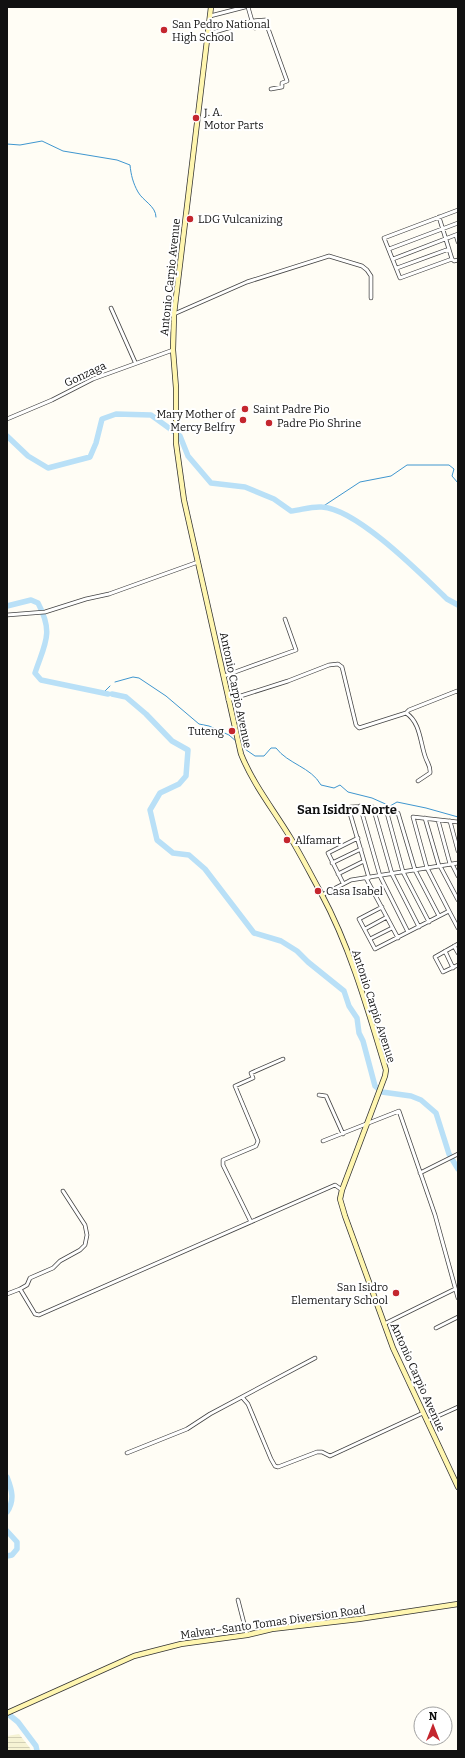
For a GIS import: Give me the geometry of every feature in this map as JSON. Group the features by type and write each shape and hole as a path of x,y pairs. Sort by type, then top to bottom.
{"street":[{"name":"Antonio Carpio Avenue","path":"211,7 197,137 188,196 174,314 173,350 176,442 184,500 241,754 247,770 291,838 322,895 345,945 358,978 386,1070 340,1199 393,1348 458,1487"},
{"path":"210,16 245,7"},
{"path":"248,7 255,28"},
{"path":"208,34 252,21 265,20 287,81 282,83 282,86 271,89"},
{"path":"458,210 384,238 400,278 452,259 454,261 458,260"},
{"path":"438,217 452,259"},
{"path":"389,249 458,223"},
{"path":"393,258 457,235 458,242"},
{"path":"397,268 449,249"},
{"path":"174,314 246,282 329,256 362,266 367,270 370,276 371,298"},
{"path":"111,308 135,362"},
{"name":"Gonzaga","path":"7,420 52,400 81,384 135,362 173,350"},
{"path":"7,615 45,612 86,599 109,594 198,562"},
{"path":"224,676 296,650 285,620"},
{"path":"228,700 288,681 328,665 338,664 342,667 356,725 359,728 406,714 409,710 457,691 458,692"},
{"path":"406,714 412,717 418,730 425,757 431,768 430,774 418,781"},
{"path":"360,806 380,876 408,932"},
{"path":"398,938 368,878 349,810 351,807 373,807 387,813 399,814 415,870 439,916"},
{"path":"373,807 392,874 419,927"},
{"path":"387,813 403,872 429,922"},
{"path":"458,822 413,817 427,868 458,928"},
{"path":"425,818 439,866 458,900"},
{"path":"438,820 451,864 458,876"},
{"path":"450,821 458,851"},
{"path":"343,883 328,855 330,852 358,838"},
{"path":"332,863 361,849"},
{"path":"338,874 364,861"},
{"path":"322,895 351,880 458,863"},
{"path":"382,907 359,919 375,949 449,911"},
{"path":"365,929 387,917"},
{"path":"370,939 392,928"},
{"path":"458,944 435,958 443,972 458,965"},
{"path":"454,946 458,953"},
{"path":"445,951 453,968"},
{"path":"251,1222 223,1165 223,1160 256,1146 258,1141 234,1086 253,1078 251,1073 283,1059"},
{"path":"319,1095 326,1096 343,1134"},
{"path":"323,1141 399,1111 435,1215 458,1298"},
{"path":"420,1173 457,1155"},
{"path":"20,1289 35,1314 39,1315 335,1185 342,1190"},
{"path":"7,1294 26,1286 30,1278 53,1268 60,1261 80,1250 85,1245 87,1235 84,1225 63,1191"},
{"path":"384,1324 455,1289"},
{"path":"436,1328 458,1318"},
{"path":"127,1453 187,1429 210,1414 315,1358"},
{"path":"242,1397 248,1404 271,1459 275,1466 278,1467 317,1452 322,1452 330,1456 423,1413"},
{"path":"427,1422 458,1407"},
{"path":"238,1600 247,1635"},
{"name":"Malvar–Santo Tomas Diversion Road","path":"7,1713 134,1656 181,1644 247,1635 272,1629 359,1619 458,1604"}],"shaded area":[{"path":"19,1734 31,1751 7,1751 7,1736"}],"waterway":[{"path":"7,144 20,145 42,141 63,151 117,160 130,165 132,179 136,189 152,207 156,217"},
{"path":"7,436 28,456 48,468 90,457 96,443 102,419 116,414 151,415 180,436 188,456 211,483 245,487 274,499 291,511 322,507 336,511 353,519 388,544 447,599 458,605"},
{"path":"322,507 360,482 391,476 407,465 449,465 454,469 452,476 458,483"},
{"path":"7,606 31,600 38,603 43,613 47,630 45,646 35,673 41,680 108,694"},
{"path":"115,682 133,677 139,678 166,696 199,724 209,726 229,735 237,742"},
{"path":"103,693 110,686"},
{"path":"112,694 126,697 146,714 172,741 188,750 186,776 179,784 160,793 150,810 157,840 173,853 189,855 205,869 254,933 281,941 297,951 308,962 344,991 349,1006 357,1018 359,1033 363,1041 375,1086 382,1092 411,1096 421,1100 436,1113 449,1154 458,1169"},
{"path":"242,747 255,756 264,756 271,748 276,748 287,758 311,774 321,785 334,788 340,785 348,792 372,798 390,806 397,802 458,817"},
{"path":"7,1477 12,1495 10,1508 7,1512"},
{"path":"7,1531 17,1542 17,1549 12,1555 7,1556"},
{"path":"7,1713 18,1722 36,1746 37,1751"}],"place":[{"name":"San Pedro National High School","path":"164,30"},
{"name":"J. A. Motor Parts","path":"196,118"},
{"name":"LDG Vulcanizing","path":"190,219"},
{"name":"Saint Padre Pio","path":"245,409"},
{"name":"Mary Mother of Mercy Belfry","path":"243,420"},
{"name":"Padre Pio Shrine","path":"269,423"},
{"name":"Tuteng","path":"232,731"},
{"name":"Alfamart","path":"287,840"},
{"name":"Casa Isabel","path":"318,891"},
{"name":"San Isidro Elementary School","path":"396,1293"}],"district":[{"name":"San Isidro Norte","path":"347,809"}]}
